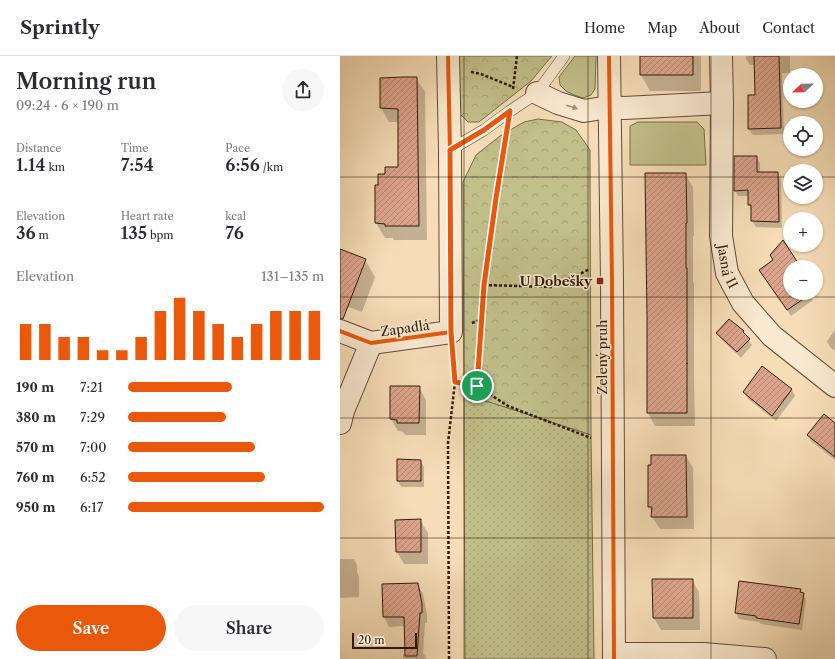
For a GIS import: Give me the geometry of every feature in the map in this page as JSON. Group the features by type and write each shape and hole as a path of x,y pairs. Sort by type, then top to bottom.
{"street":[{"name":"Zelený pruh","path":"609,56 614,657"},
{"name":"Jasná II","path":"721,56 721,236 727,272 743,303 772,336 835,386"},
{"path":"448,62 451,332"},
{"path":"537,93 558,103 584,111 609,108 722,103"},
{"name":"Zapadlá","path":"340,331 371,343 451,332"},
{"path":"340,423 342,411 371,343"},
{"path":"614,657 703,654 766,659"}],"lane":[{"path":"450,150 484,130 537,93 564,56"}],"path":[{"path":"477,386 484,285 518,56"},
{"path":"448,62 513,87"},
{"path":"484,285 552,287 591,268"},
{"path":"449,659 448,443 455,382 451,332"},
{"path":"455,382 477,386 508,406 612,446"}],"green space":[{"path":"459,56 552,56 531,81 479,122 468,122 460,114"},
{"path":"575,56 596,56 595,89 591,95 583,98 566,91 560,85 559,77"},
{"path":"538,119 562,122 576,130 590,150 591,435 464,394 463,182 476,155 500,136 524,122"},
{"path":"638,122 697,122 704,129 706,165 630,165 630,126"},
{"path":"464,394 591,435 594,659 465,659"}],"building":[{"path":"640,56 693,56 693,75 640,75"},
{"path":"754,56 779,56 781,128 748,129 748,95 755,95"},
{"path":"417,77 419,226 385,226 385,224 375,223 375,185 378,185 378,174 385,174 385,167 398,167 398,109 380,108 380,78"},
{"path":"734,156 757,156 757,172 778,172 779,222 751,221 751,205 748,205 748,190 734,191"},
{"path":"645,173 686,173 687,413 647,413"},
{"path":"783,240 783,252 791,252 796,260 783,260 783,300 802,300 787,310 759,270 773,260 770,255"},
{"path":"340,249 366,259 343,319 340,319"},
{"path":"729,319 744,331 743,332 750,339 737,352 716,333"},
{"path":"762,366 792,389 772,416 743,392"},
{"path":"390,386 420,386 419,423 397,423 397,420 390,419"},
{"path":"824,414 835,423 835,457 807,435"},
{"path":"651,455 686,455 687,517 651,517 652,507 648,507 648,465 651,465"},
{"path":"397,459 421,460 421,481 397,481"},
{"path":"421,519 421,552 396,552 395,520"},
{"path":"652,579 693,579 693,618 653,618"},
{"path":"739,581 801,589 800,592 804,593 799,624 756,618 756,616 735,613"},
{"path":"418,583 422,613 420,613 417,656 405,656 404,617 383,617 382,584"}],"cycle path":[{"path":"340,331 371,343 451,332 448,56"},
{"path":"609,56 614,659"}],"place":[{"name":"U Dobešky","path":"600,281"}],"route":[{"path":"510,111 484,285 477,386 455,382 451,332 450,150 484,130 510,111"}]}
